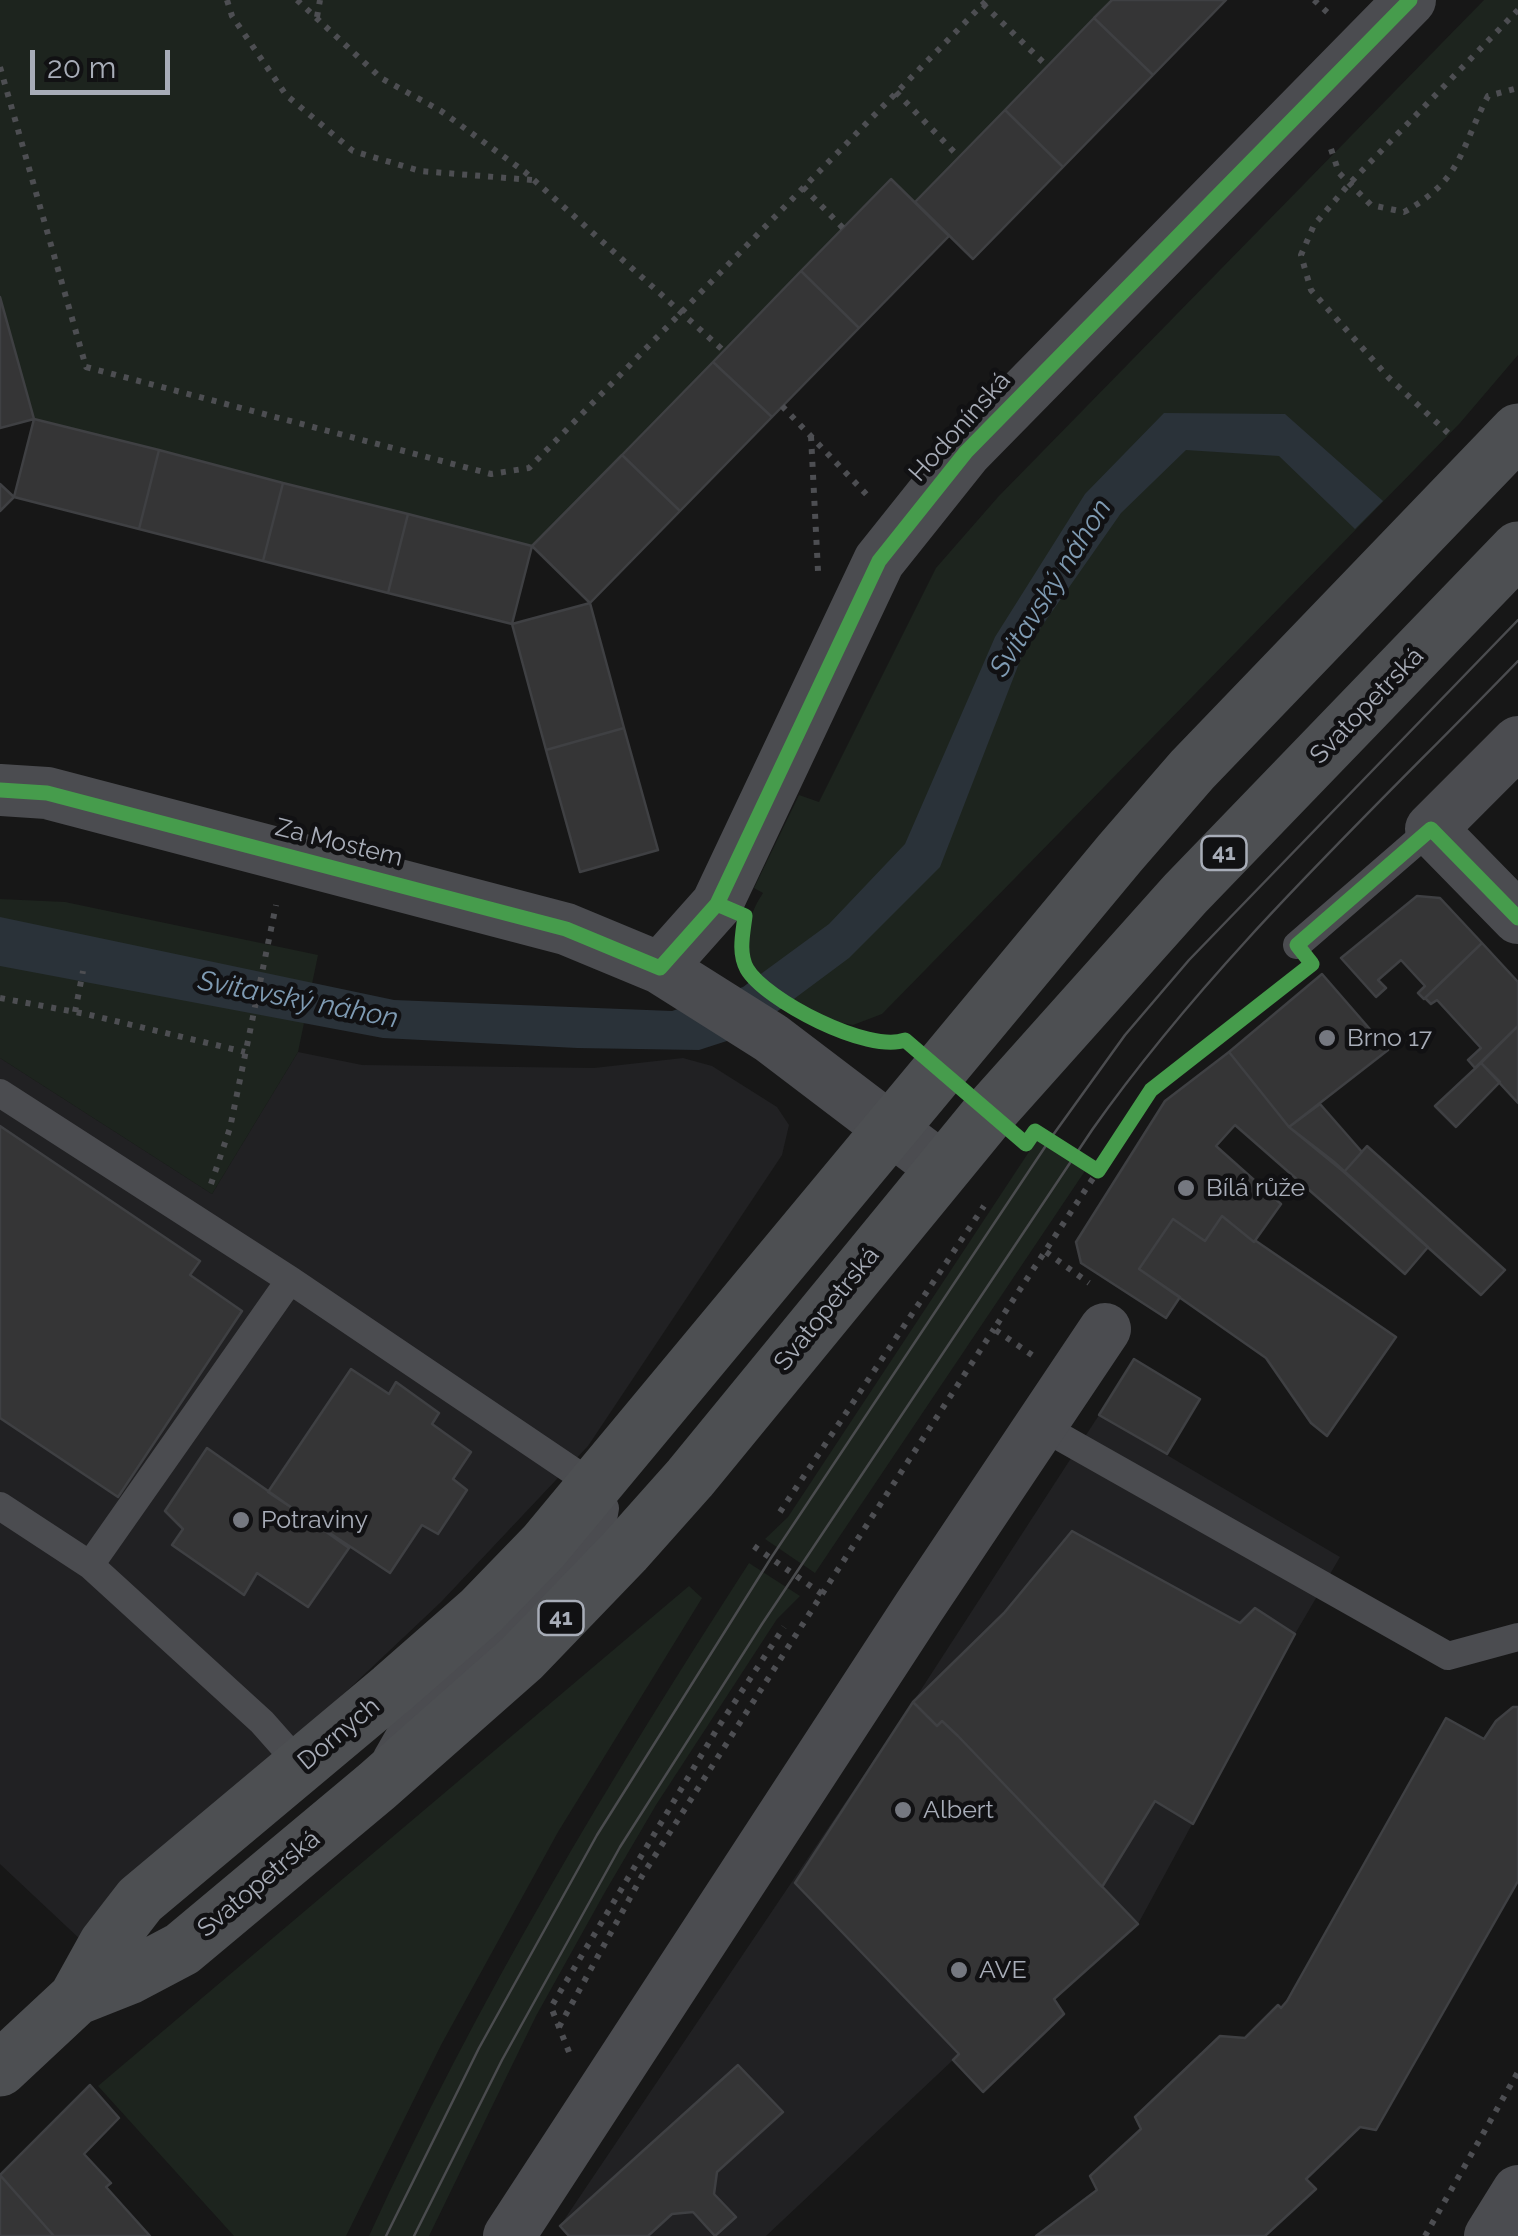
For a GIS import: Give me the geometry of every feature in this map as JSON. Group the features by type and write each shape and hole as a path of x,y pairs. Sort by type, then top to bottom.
{"main road":[{"name":"41","path":"890,1129 1192,770 1518,431"},
{"name":"Svatopetrská","path":"76,1998 129,1977 182,1949 522,1658 626,1551 690,1478 942,1168 1185,894 1518,549"},
{"name":"Dornych","path":"0,2069 76,1998 106,1944 140,1900 482,1611 595,1486 890,1129"}],"street":[{"name":"Hodonínská","path":"670,973 717,904 879,561 966,452 1410,0"},
{"path":"1518,742 1431,829 1518,918"},
{"name":"Za Mostem","path":"0,790 48,794 547,924 670,973 771,1038 942,1168"},
{"path":"509,2236 1105,1329"},
{"path":"1490,2236 1518,2192"}],"lane":[{"path":"1297,946 1431,829"},
{"path":"0,1093 290,1280 595,1486 605,1508 602,1526 594,1539 539,1599 411,1715 390,1747 377,1786"},
{"path":"90,1565 290,1280"},
{"path":"1041,1426 1448,1656 1518,1637"},
{"path":"0,1506 90,1565 262,1722 301,1766"}],"path":[{"path":"228,0 232,16 286,95 353,150 420,171 533,180"},
{"path":"298,0 381,78 441,111 533,180 724,351"},
{"path":"317,18 320,0"},
{"path":"0,68 86,367 491,474 529,468 985,2 1047,66"},
{"path":"1456,441 1389,378 1311,290 1301,255 1314,225 1350,183 1518,10"},
{"path":"1350,183 1371,205 1404,212 1432,197 1455,171 1488,96 1518,88"},
{"path":"896,92 958,157"},
{"path":"803,187 843,228"},
{"path":"782,406 872,500"},
{"path":"811,436 819,588"},
{"path":"200,1221 230,1128 277,899"},
{"path":"76,1012 84,971"},
{"path":"559,2027 642,1876 994,1329 1092,1167 1152,1090 1298,975"},
{"path":"0,998 246,1052"},
{"path":"780,1512 994,1192"},
{"path":"994,1329 1070,1382"},
{"path":"752,1544 822,1594"},
{"path":"551,2007 707,1745 784,1627"},
{"path":"778,1635 790,1642"},
{"path":"1426,2236 1518,2072"}],"shaded area":[{"path":"0,0 1112,0 915,202 891,180 532,546 34,419 0,297"},
{"path":"1484,0 1518,0 1518,355 1460,423 882,1014 853,1025 823,1019 750,970 749,930 763,893 754,888 799,795 819,802 936,568 998,497"},
{"path":"0,899 65,902 318,955 298,1052 212,1194 0,1058"},
{"path":"298,1052 362,1065 594,1068 683,1058 712,1066 777,1107 789,1125 782,1155 588,1446 441,1602 82,1941 0,1864 0,1058 212,1194"},
{"path":"1044,1129 1091,1162 815,1573 765,1539 788,1517"},
{"path":"1099,1415 1340,1557 1138,1924 1054,1999 1064,2014 983,2092 953,2060 766,2236 569,2236 560,2226 913,1702"},
{"path":"749,1563 800,1596 777,1619 656,1805 605,1892 536,2016 429,2236 369,2236 454,2062 547,1892"},
{"path":"689,1586 702,1598 558,1832 441,2045 346,2236 234,2236 98,2086"}],"water":[{"name":"Svitavský náhon","path":"1164,413 1285,414 1383,501 1355,529 1279,456 1186,450 1121,513 1023,653 940,867 849,958 733,1039 699,1050 383,1038 0,966 0,917 394,1000 672,1011 743,987 829,924 905,844 995,637 1085,494"}],"building":[{"path":"1112,0 1226,0 1153,75 1094,18"},
{"path":"1094,18 1153,75 1063,167 1005,110"},
{"path":"1005,110 1063,167 973,259 915,202"},
{"path":"891,179 949,236 859,328 801,271"},
{"path":"801,271 859,328 772,417 713,362"},
{"path":"0,297 34,419 0,428"},
{"path":"713,362 772,417 680,511 622,455"},
{"path":"34,419 159,450 139,529 14,497"},
{"path":"159,450 283,483 263,561 139,529"},
{"path":"622,455 680,511 590,603 532,546"},
{"path":"283,483 408,514 388,593 263,561"},
{"path":"0,484 14,497 0,511"},
{"path":"408,514 532,546 512,624 388,593"},
{"path":"590,603 624,728 546,750 512,624"},
{"path":"624,728 658,850 580,872 546,750"},
{"path":"1417,896 1440,898 1482,943 1424,999 1418,993 1425,986 1401,960 1378,980 1386,988 1376,997 1341,958"},
{"path":"1482,943 1518,982 1518,1026 1475,1068 1468,1060 1481,1048 1437,1000 1431,1004 1425,998"},
{"path":"1322,974 1388,1050 1289,1127 1229,1052"},
{"path":"1518,1026 1518,1103 1481,1063"},
{"name":"Bílá růže","path":"1229,1052 1289,1127 1333,1161 1428,1247 1405,1274 1235,1125 1216,1146 1281,1204 1254,1242 1222,1216 1205,1241 1173,1219 1139,1269 1180,1297 1166,1318 1081,1263 1076,1242 1165,1101"},
{"path":"1481,1063 1500,1082 1456,1127 1435,1106"},
{"path":"1320,1104 1362,1152 1344,1172 1289,1127"},
{"path":"0,1126 200,1261 190,1275 242,1311 118,1497 0,1418"},
{"path":"1367,1146 1505,1270 1481,1295 1344,1172"},
{"path":"1222,1216 1254,1242 1396,1337 1327,1436 1311,1423 1266,1358 1139,1269 1173,1219 1205,1241"},
{"path":"1134,1359 1200,1399 1167,1454 1099,1415"},
{"path":"351,1369 389,1394 396,1382 439,1413 432,1424 471,1452 453,1479 467,1490 438,1534 422,1525 390,1573 268,1492"},
{"name":"Potraviny","path":"207,1448 349,1548 308,1607 257,1573 244,1595 172,1545 183,1529 165,1511"},
{"path":"1072,1531 1240,1623 1255,1608 1295,1634 1193,1824 1155,1801 1102,1887 958,1736 942,1721 937,1726 913,1702 1004,1613"},
{"path":"913,1702 937,1726 942,1721 958,1736 1138,1924 1054,1999 1064,2014 983,2092 953,2060 959,2054 795,1883"},
{"path":"1518,1707 1518,1881 1376,2130 1360,2127 1306,2179 1316,2189 1265,2236 1036,2236 1097,2190 1090,2176 1141,2129 1135,2117 1220,2036 1245,2038 1287,2001 1446,1718 1484,1739 1496,1721"},
{"path":"738,2065 783,2112 717,2172 714,2194 736,2217 715,2236 693,2212 672,2214 648,2236 569,2236 560,2226"},
{"path":"90,2085 119,2118 84,2154 111,2183 106,2187 150,2236 54,2236 0,2175"},
{"path":"0,2175 54,2236 0,2236"}],"tram line":[{"path":"386,2236 479,2048 597,1835 771,1558 1053,1135 1125,1035 1189,960 1518,620"},
{"path":"414,2236 502,2060 620,1847 762,1624 1092,1130 1139,1066 1242,945 1518,661"}],"cycle path":[{"path":"0,790 47,793 566,929 660,968 717,904 879,561 966,452 1410,0"},
{"path":"717,904 745,916 744,963 757,982 774,995 844,1032 889,1042 905,1040 1026,1144 1035,1131 1098,1171 1151,1090 1312,964 1297,945 1431,829 1518,918"}],"place":[{"name":"Brno 17","path":"1327,1038"},
{"name":"Bílá růže","path":"1186,1188"},
{"name":"Potraviny","path":"241,1520"},
{"name":"Albert","path":"903,1810"},
{"name":"AVE","path":"959,1970"}]}
